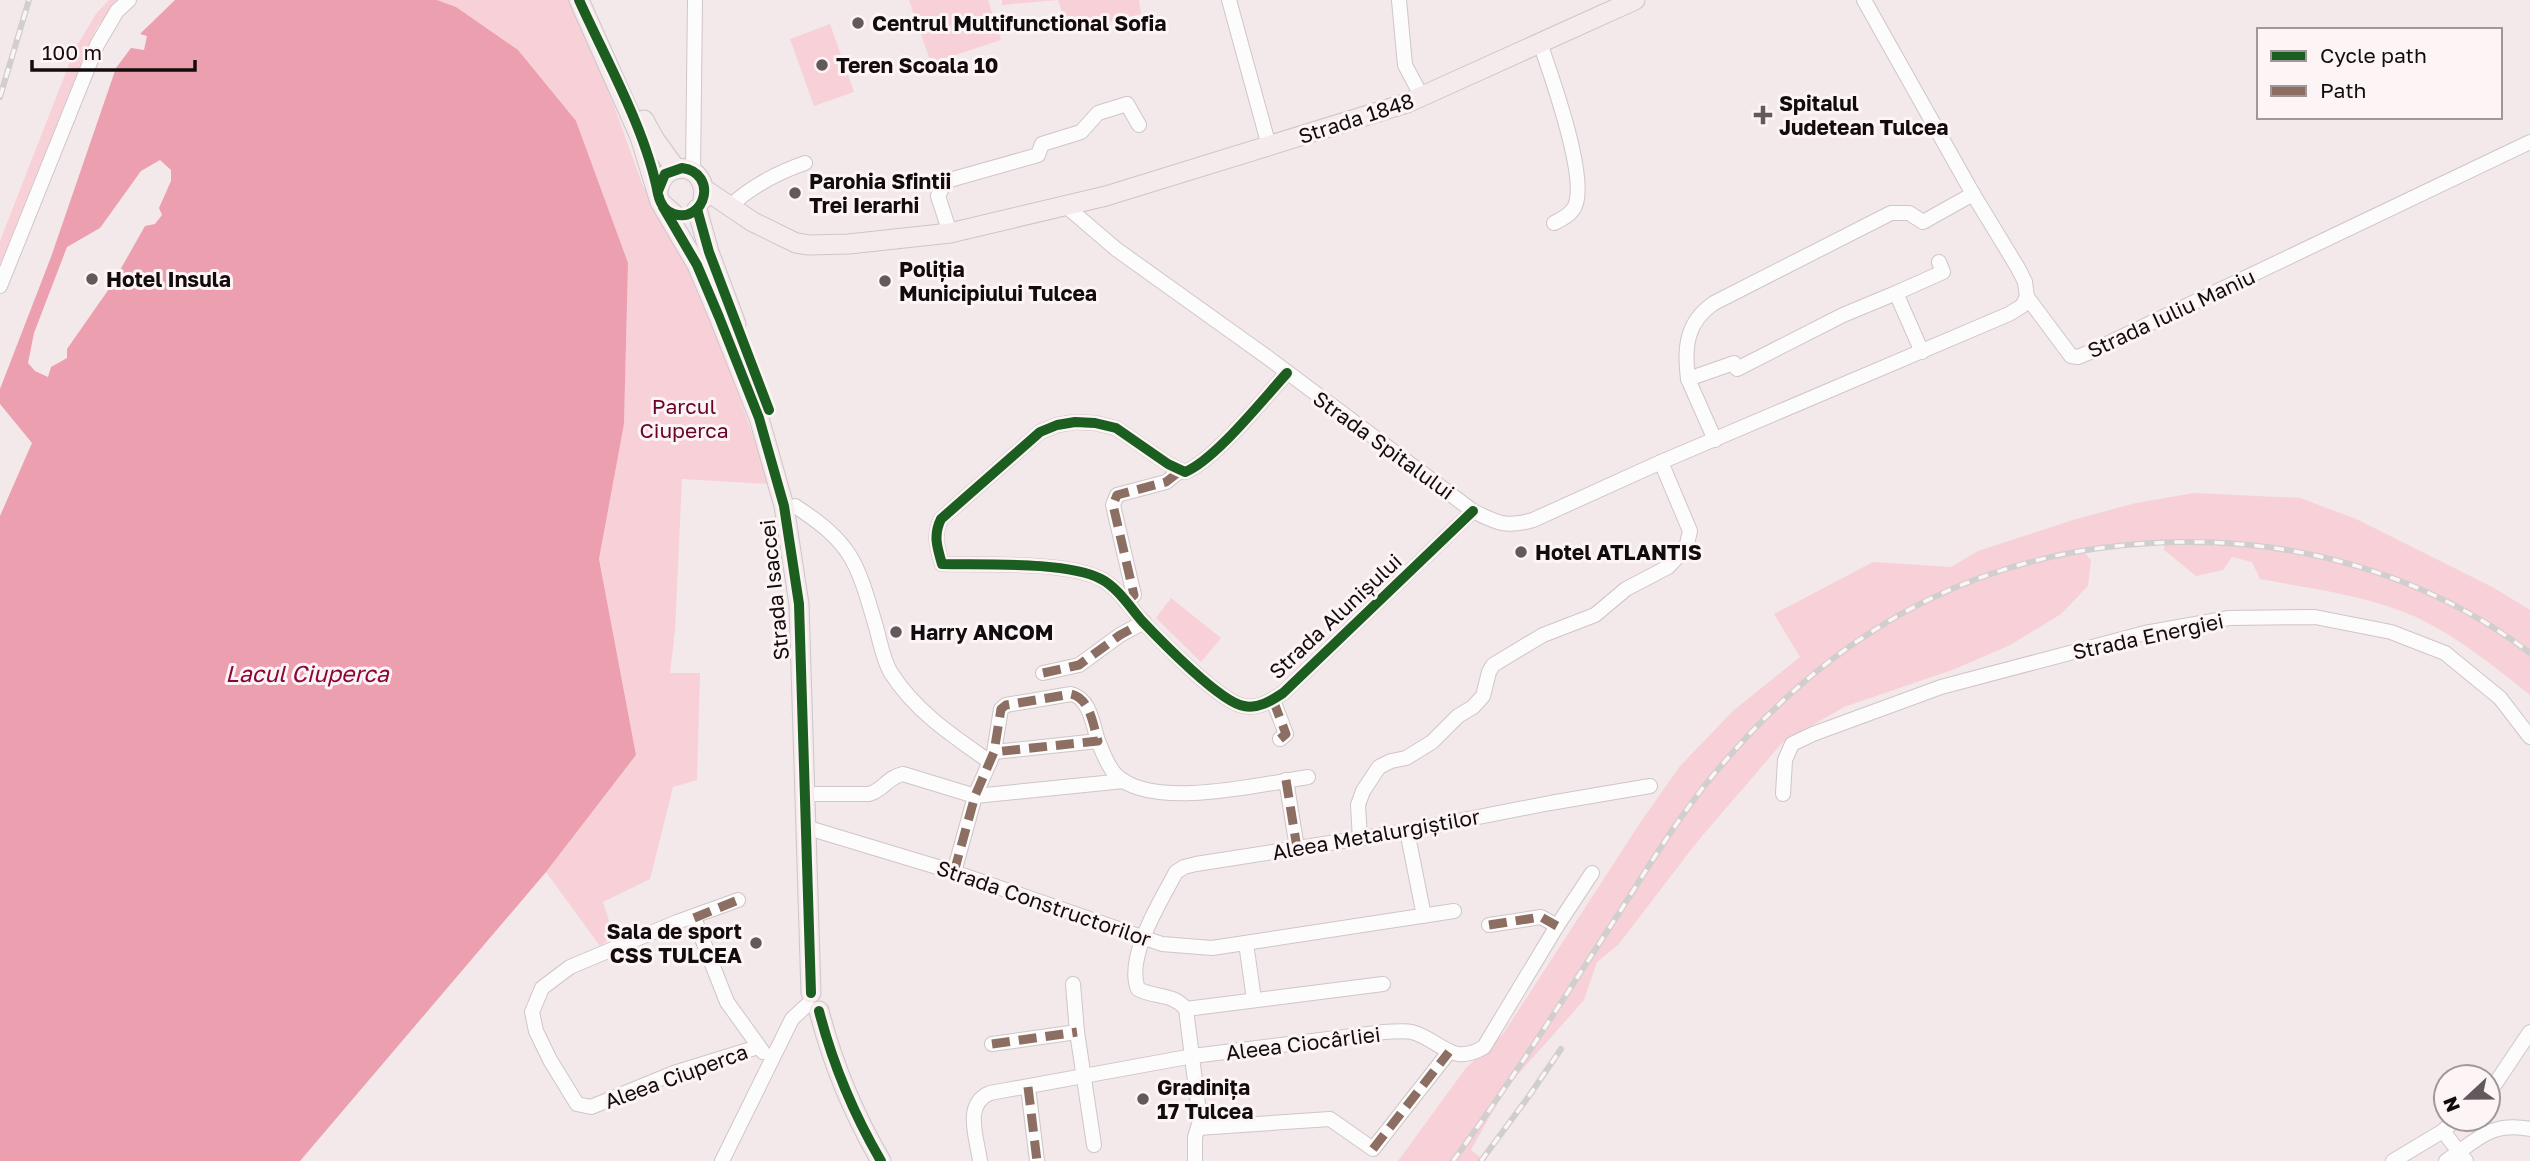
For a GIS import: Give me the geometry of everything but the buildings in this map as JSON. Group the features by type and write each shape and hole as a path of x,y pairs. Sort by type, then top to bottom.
{"main road":[{"name":"Strada Isaccei","path":"579,0 640,136 661,199 697,265 719,317 774,464 784,506 799,604 815,1000 837,1072 851,1107 881,1161"},
{"name":"Strada Isaccei","path":"590,0 650,132 684,170 700,178 700,201 709,252 770,414 785,465 808,602 815,794 810,829"},
{"name":"Strada 1848","path":"1067,207 1422,97 1635,0"},
{"path":"684,170 665,174 661,199 676,215 683,215 700,201 730,206 753,222"},
{"path":"700,201 753,222 784,238 809,245 898,240 950,233 1067,207"}],"street":[{"path":"0,286 97,45 117,12 129,0"},
{"path":"684,170 695,0"},
{"path":"1229,0 1269,146"},
{"path":"1399,0 1405,65 1422,97"},
{"name":"Strada Iuliu Maniu","path":"1864,0 1973,194 2018,268 2025,282 2027,297 2071,356 2078,357 2530,142"},
{"path":"1540,43 1567,129 1578,190 1575,207 1554,223"},
{"path":"950,233 938,196 946,181 1038,155 1042,144 1081,132 1098,113 1127,104 1139,125"},
{"path":"730,206 760,185 805,163"},
{"path":"1714,440 1688,379 1685,356 1693,324 1703,311 1891,213 1909,213 1923,222 1973,194"},
{"name":"Strada Spitalului","path":"1067,207 1116,249 1474,511 1495,522 1516,525 2009,314 2022,306 2027,297"},
{"path":"1688,379 1734,363 1737,369 1843,315 1943,272 1939,262"},
{"path":"1896,293 1922,352"},
{"path":"1126,602 1134,595 1113,505 1117,495 1166,482 1180,471 1190,470 1227,438 1287,373"},
{"name":"Strada Alunișului","path":"1180,471 1116,428 1085,422 1057,425 1040,432 941,519 935,530 935,542 942,564 1028,566 1077,571 1104,580 1221,695 1232,702 1251,707 1273,700 1474,511"},
{"path":"1360,839 1357,805 1379,767 1406,758 1473,707 1483,696 1493,664 1543,635 1595,615 1626,589 1661,572 1682,554 1690,541 1690,531 1661,462"},
{"path":"794,506 837,538 856,566 890,671 926,716 992,757 1098,741"},
{"name":"Strada Energiei","path":"1783,794 1785,760 1792,744 1813,734 1941,687 2145,633 2229,618 2315,617 2391,632 2445,653 2500,698 2530,737"},
{"path":"1043,673 1079,665 1120,635 1144,622"},
{"path":"954,872 975,796 992,757 999,714 1006,705 1071,694 1081,697 1114,773 1124,781"},
{"path":"1273,700 1286,734 1279,739"},
{"path":"815,794 878,792 892,776 903,774 975,796 1124,781 1168,793 1193,793 1308,777"},
{"path":"1286,780 1297,848"},
{"name":"Aleea Metalurgiștilor","path":"1143,939 1176,872 1184,867 1408,831 1650,786"},
{"name":"Strada Constructorilor","path":"810,829 954,872 1162,944 1212,948 1454,911"},
{"path":"1408,831 1424,916"},
{"path":"1198,1128 1330,1119 1373,1149 1449,1052 1466,1056 1484,1047 1592,873"},
{"path":"694,918 738,900"},
{"path":"1489,925 1541,917 1557,926"},
{"name":"Aleea Ciuperca","path":"758,1047 674,1073 591,1107 577,1104 550,1060 536,1031 532,1012 542,988 570,967 677,922 694,918 727,1002 771,1061"},
{"path":"1143,939 1134,974 1138,989 1145,993 1172,997 1180,1001 1186,1009 1194,1056 1200,1121 1195,1137 1195,1161"},
{"path":"1246,943 1254,1000"},
{"path":"1073,984 1077,1032 1094,1145"},
{"path":"1186,1009 1383,984"},
{"path":"722,1161 792,1019 815,1000"},
{"name":"Aleea Ciocârliei","path":"980,1161 973,1112 975,1104 990,1093 1194,1056 1410,1031 1449,1052"},
{"path":"992,1044 1077,1032"},
{"path":"2502,1074 2530,1032"},
{"path":"1028,1087 1037,1161"},
{"path":"2446,1161 2463,1157 2493,1129 2509,1126 2530,1129"},
{"path":"2393,1161 2440,1133"},
{"path":"2445,1133 2463,1157"}],"green space":[{"path":"109,0 118,0 97,27 86,51 0,264 0,241 75,49 96,14"},
{"name":"Parcul Ciuperca","path":"437,0 569,0 595,54 643,186 667,224 712,320 770,484 682,479 675,630 670,673 700,673 697,780 673,787 650,879 603,902 614,936 600,946 546,872 636,755 599,559 624,424 628,263 456,7"},
{"path":"909,0 988,0 1001,40 931,63"},
{"path":"1002,0 1058,0 1002,5"},
{"path":"1058,0 1139,0 1141,14 1069,32"},
{"name":"Teren Scoala 10","path":"830,24 854,92 814,106 790,39"},
{"path":"2194,493 2300,498 2356,519 2494,588 2530,610 2530,695 2461,643 2416,617 2359,598 2260,579 2252,562 2232,557 2223,570 2196,576 2164,550 2165,542 2082,550 2091,560 2088,586 2061,614 2010,645 1955,669 1844,707 1782,743 1697,842 1618,945 1597,962 1584,1000 1505,1089 1471,1150 1485,1161 1398,1161 1466,1068 1503,1034 1680,766 1733,711 1800,657 1774,614 1873,562 1951,567 1978,551 2073,520 2136,503"},
{"path":"1171,598 1221,638 1201,662 1156,618"}],"water":[{"name":"Lacul Ciuperca","path":"175,0 437,0 456,7 518,50 576,121 628,263 624,424 599,559 636,755 546,872 300,1161 0,1161 0,516 32,443 0,404 0,389 51,257 116,68 131,48 144,50 147,36 140,34","holes":["160,160 171,170 171,181 159,208 162,215 155,224 145,226 111,286 67,349 67,358 51,367 48,377 35,371 28,363 34,333 67,247 100,228 141,171"]}],"railway":[{"path":"0,97 29,0"},
{"path":"1453,1161 1538,1038 1670,834 1726,760 1773,711 1822,667 1874,630 1929,600 1987,575 2048,558 2112,546 2180,542 2227,543 2319,556 2364,568 2451,603 2530,653"},
{"path":"1481,1161 1561,1049"}],"marked path":[{"path":"1126,602 1134,595 1113,505 1117,495 1166,482 1180,471"},
{"path":"1043,673 1079,665 1120,635 1144,622"},
{"path":"954,872 975,796 994,752 1001,709 1006,705 1071,694 1087,706 1098,741 994,752"},
{"path":"1273,700 1286,734 1280,739"},
{"path":"1286,780 1297,848"},
{"path":"694,918 738,900"},
{"path":"1489,925 1541,917 1557,926"},
{"path":"992,1044 1077,1032"},
{"path":"1373,1149 1449,1052"},
{"path":"1028,1087 1037,1161"}],"cycle path":[{"path":"579,0 635,120 659,197 663,206 674,214 694,212 700,205 704,187 694,172 682,168 665,174 658,191"},
{"path":"663,207 697,265 719,317 759,418 784,506 799,604 811,993"},
{"path":"697,209 709,252 769,410"},
{"path":"1287,373 1224,442 1185,472 1168,464 1116,428 1075,422 1040,432 941,519 936,536 942,564 1046,567 1086,573 1101,579 1118,592 1142,621 1206,683 1234,702 1254,706 1283,693 1473,511"},
{"path":"819,1011 845,1088 881,1161"}],"place":[{"name":"Centrul Multifunctional Sofia","path":"858,23"},
{"name":"Teren Scoala 10","path":"822,65"},
{"name":"Spitalul Judetean Tulcea","path":"1763,115"},
{"name":"Parohia Sfintii Trei Ierarhi","path":"795,193"},
{"name":"Hotel Insula","path":"92,279"},
{"name":"Poliția Municipiului Tulcea","path":"885,281"},
{"name":"Hotel ATLANTIS","path":"1521,552"},
{"name":"Harry ANCOM","path":"896,632"},
{"name":"Sala de sport CSS TULCEA","path":"756,943"},
{"name":"Gradinița 17 Tulcea","path":"1143,1099"}]}
